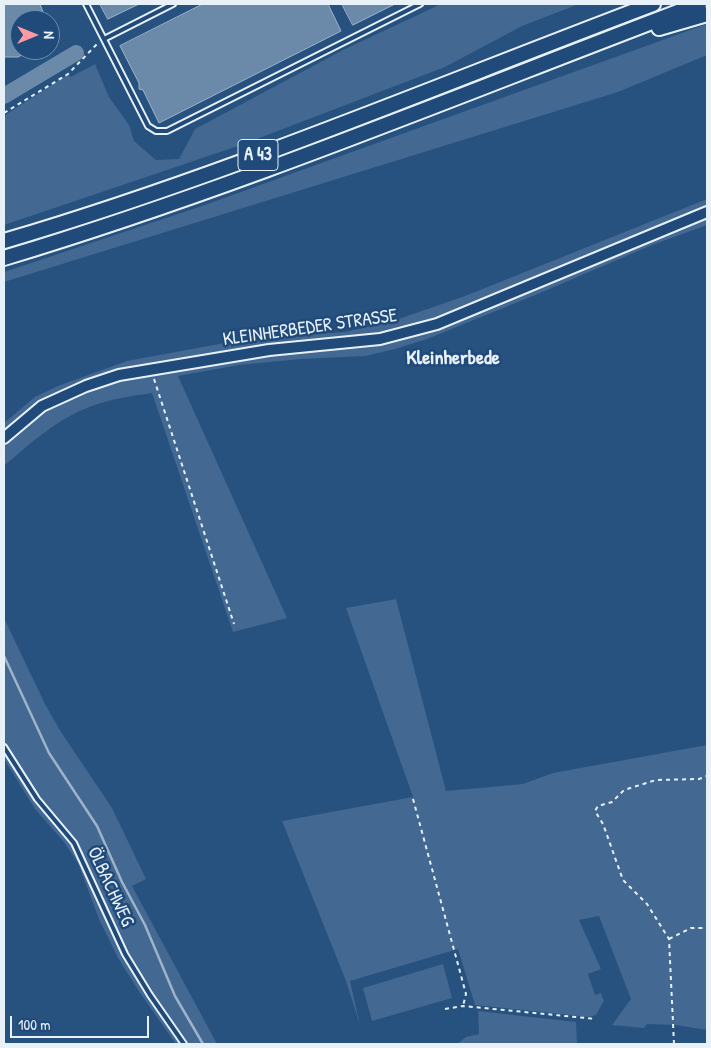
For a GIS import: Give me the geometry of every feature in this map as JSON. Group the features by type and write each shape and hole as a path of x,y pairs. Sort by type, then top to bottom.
{"highway":[{"name":"A 43","path":"4,242 110,208 250,158 653,4"},
{"name":"A 43","path":"4,258 116,223 235,181 699,4"},
{"path":"550,60 707,14"}],"street":[{"name":"KLEINHERBEDER STRASSE","path":"4,438 42,406 86,386 119,375 269,350 380,339 437,324 707,212"}],"lane":[{"path":"86,4 148,126 156,131 167,131 420,4"},
{"path":"104,39 173,4"},
{"name":"ÖLBACHWEG","path":"4,746 37,799 74,843 125,954 150,995 184,1044"}],"path":[{"path":"4,113 68,74 79,64 93,45 104,39"},
{"path":"152,370 234,624"},
{"path":"674,1044 669,939 647,904 623,880 603,824 595,811 598,806 612,802 624,790 656,780 699,779 707,776"},
{"path":"413,799 466,994 463,1006"},
{"path":"669,939 691,928 707,928"},
{"path":"445,1009 463,1006 596,1018"}],"shaded area":[{"path":"4,4 40,4 42,10 10,10 10,57 4,57"},
{"path":"100,4 139,4 108,19"},
{"path":"203,4 328,4 341,31 159,123 143,90 139,89 139,83 120,46"},
{"path":"342,4 395,4 353,25"},
{"path":"441,4 579,4 522,26 445,67 241,145 4,225 4,116 68,74 71,77 95,64 109,97 129,125 134,141 156,160 179,159 195,129 343,50"},
{"path":"707,24 707,55 618,92 4,282 4,272 202,206"},
{"path":"707,199 707,225 652,245 427,339 365,356 301,359 239,365 178,376 287,618 233,632 152,393 107,401 80,411 56,424 4,466 4,423 35,397 58,386 127,361 246,339 345,332 393,321 465,296"},
{"path":"396,599 446,791 523,784 553,773 707,745 707,1030 676,1025 647,1024 644,1028 612,1025 631,999 599,916 579,920 601,969 588,974 595,995 601,993 604,1001 596,1015 589,1017 475,1005 458,949 350,981 360,1025 346,981 282,821 413,797 346,608"},
{"path":"4,618 45,704 61,732 112,808 146,879 132,886 217,1044 176,1044 118,958 99,919 78,863 64,842 35,809 4,759"},
{"path":"443,964 452,998 372,1021 363,988"},
{"path":"478,1011 576,1022 577,1044 457,1044 466,1037 479,1034"}],"waterway":[{"path":"4,96 76,53"},
{"path":"4,656 49,753 97,826 122,882 145,925 175,996 203,1044"}],"district":[{"name":"Kleinherbede","path":"453,359"}]}
